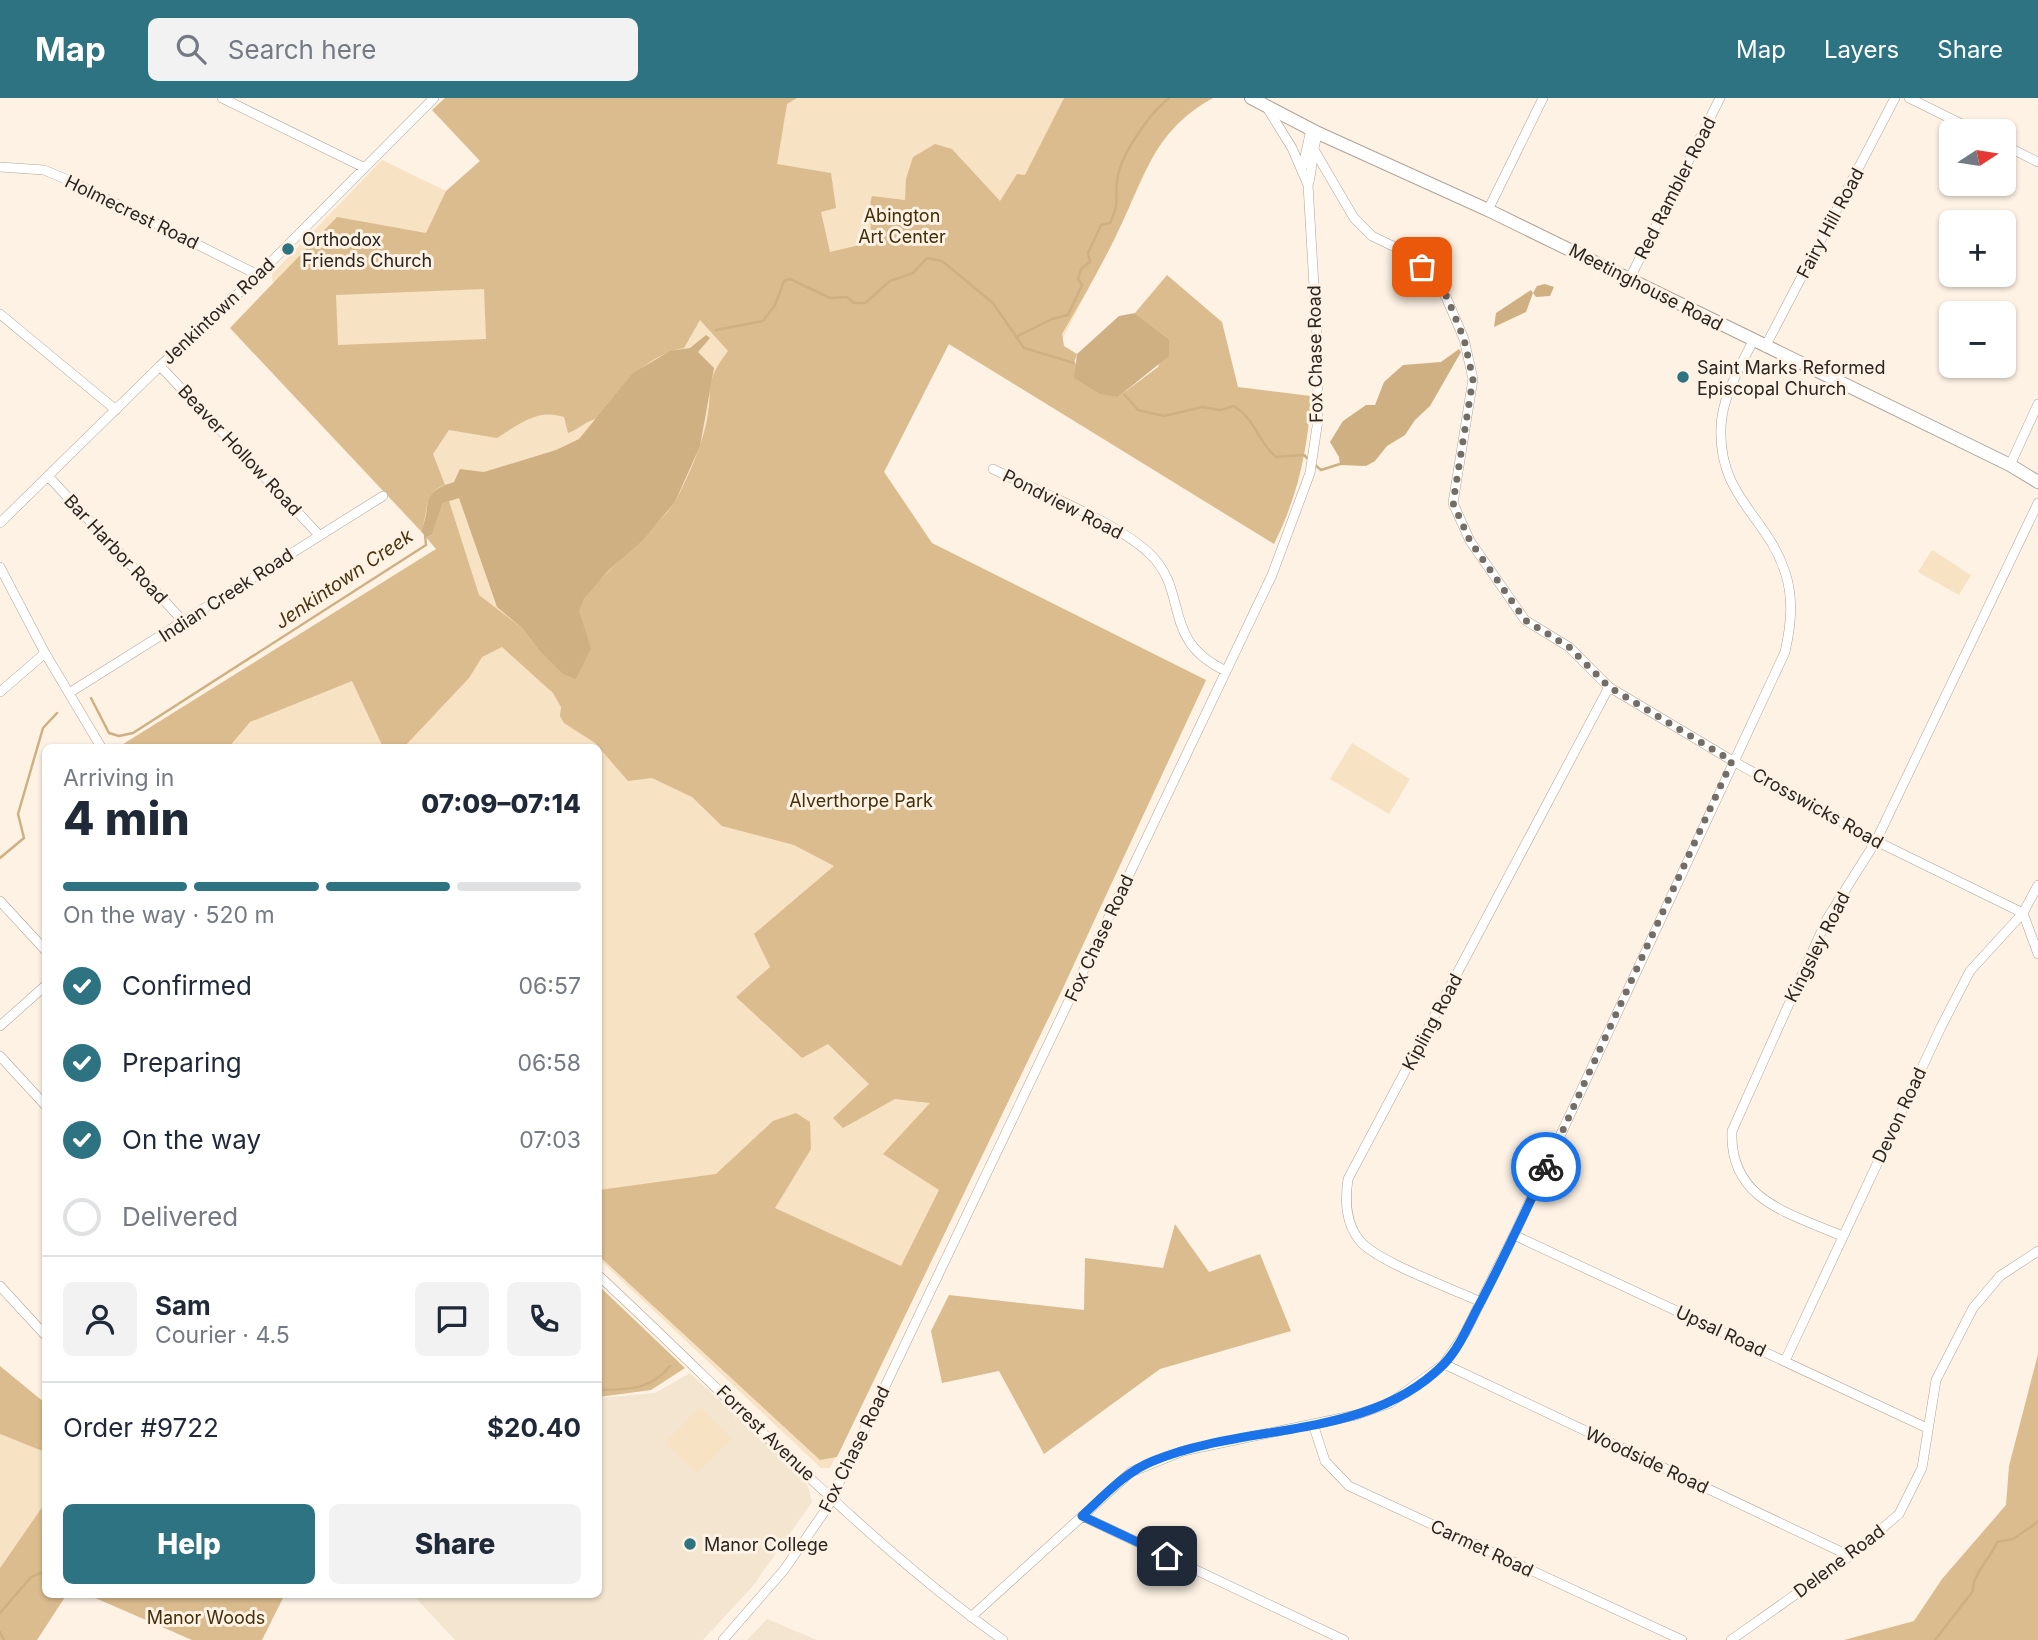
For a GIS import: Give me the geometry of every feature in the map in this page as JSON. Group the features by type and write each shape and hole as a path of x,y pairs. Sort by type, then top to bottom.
{"street":[{"path":"222,98 363,167"},
{"name":"Jenkintown Road","path":"0,523 160,366 258,275 434,98"},
{"name":"Meetinghouse Road","path":"1251,98 1315,131 1630,278 1759,344 2010,465 2038,482"},
{"path":"1488,210 1543,98"},
{"name":"Red Rambler Road","path":"1630,278 1720,98"},
{"name":"Fairy Hill Road","path":"1444,1364 1481,1302 1514,1235 1732,761 1785,652 1792,614 1785,572 1763,532 1740,501 1723,455 1721,425 1725,405 1895,98"},
{"path":"1909,98 1952,119"},
{"name":"Fox Chase Road","path":"1265,105 1292,148 1308,184"},
{"path":"1303,171 1315,131"},
{"name":"Fox Chase Road","path":"723,1640 784,1570 827,1508 1282,551 1312,460 1318,420 1317,337 1308,184 1315,131"},
{"name":"Crosswicks Road","path":"1313,148 1354,219 1372,236 1401,250 1422,267 1447,297 1464,339 1473,379 1453,503 1470,541 1525,620 1569,647 1609,687 1732,761 1876,841 2023,913"},
{"path":"2016,151 2038,162"},
{"name":"Holmecrest Road","path":"0,167 44,170 73,182 258,275"},
{"path":"0,314 116,410"},
{"name":"Beaver Hollow Road","path":"160,366 319,535"},
{"path":"2010,465 2038,404"},
{"name":"Pondview Road","path":"993,469 1127,536 1152,555 1166,579 1189,646 1205,661 1226,671"},
{"name":"Bar Harbor Road","path":"48,476 184,622"},
{"name":"Indian Creek Road","path":"69,693 383,496"},
{"name":"Kingsley Road","path":"1842,1236 1775,1206 1750,1190 1733,1160 1732,1131 1828,919 1876,841 2038,503"},
{"path":"0,567 45,653 99,744"},
{"path":"0,692 45,653"},
{"name":"Kipling Road","path":"1481,1302 1377,1254 1360,1241 1351,1224 1345,1201 1348,1179 1609,687"},
{"name":"Devon Road","path":"1785,1361 1970,971 2023,913 2038,885"},
{"path":"0,901 42,947"},
{"path":"2023,913 2038,954"},
{"path":"0,1026 42,989"},
{"path":"0,1056 42,1102"},
{"name":"Upsal Road","path":"1514,1235 1927,1428"},
{"name":"Delene Road","path":"1731,1640 1850,1556 1899,1514 1922,1468 1936,1380 1973,1308 2000,1276 2038,1251"},
{"name":"Forrest Avenue","path":"602,1279 831,1496 971,1617 1003,1640"},
{"path":"0,1286 42,1332"},
{"path":"971,1617 1131,1472 1183,1451 1356,1415 1390,1403 1444,1364"},
{"name":"Woodside Road","path":"1444,1364 1850,1556"},
{"name":"Carmet Road","path":"1312,1424 1325,1461 1349,1486 1682,1640"},
{"path":"1082,1516 1344,1640"}],"shaded area":[{"path":"1545,284 1554,287 1550,296 1536,297 1533,293 1537,286"},
{"path":"1531,290 1533,293 1526,312 1494,327 1496,313"},
{"path":"1135,313 1169,339 1169,356 1118,397 1100,394 1074,378 1077,354 1119,316"},
{"path":"706,335 710,338 698,352 714,368 700,446 675,502 643,540 608,571 584,599 579,611 591,648 576,679 563,674 522,628 497,607 459,498 443,503 432,535 426,537 421,531 428,500 435,490 454,482 460,469 484,472 556,450 579,439 633,373 670,351 690,348"},
{"path":"1459,349 1461,352 1430,406 1415,420 1405,435 1387,446 1375,461 1366,466 1340,465 1339,457 1330,442 1343,421 1366,405 1375,405 1384,382 1403,365 1441,362"},
{"name":"Manor College","path":"690,1373 806,1480 812,1502 753,1586 703,1640 455,1640 416,1598 602,1598 602,1398 655,1393"},
{"path":"767,1619 817,1640 747,1640"}],"green space":[{"name":"Alverthorpe Park","path":"445,98 1213,98 1187,113 1157,147 1114,240 1033,395 948,344 884,472 932,543 1206,680 1062,990 830,1468 821,1468 602,1262 602,744 123,744 437,549 230,328 273,283 272,274 382,160 446,191 480,161"},
{"name":"Alverthorpe Park","path":"445,98 797,98 787,104 777,164 831,173 836,208 821,212 830,252 872,242 872,196 905,200 906,179 913,157 935,144 952,149 1000,201 1017,174 1025,175 1064,98 1213,98 1192,111 1176,126 1151,160 1108,252 1062,334 1064,346 1077,354 1074,363 1118,397 1158,367 1169,339 1135,313 1167,275 1222,322 1238,387 1311,396 1300,472 1274,544 949,344 884,472 932,543 1206,680 1062,990 837,1457 820,1460 602,1259 602,1190 716,1174 773,1121 796,1113 810,1122 811,1149 775,1208 901,1266 939,1190 883,1154 930,1103 895,1099 843,1128 833,1118 869,1084 828,1044 802,1058 736,997 770,967 754,934 834,866 794,845 722,826 692,797 652,778 628,781 602,751 602,744 596,744 564,723 560,716 561,707 553,693 502,647 482,657 469,678 407,744 382,744 352,681 250,722 232,744 123,744 436,549 426,537 432,535 443,503 449,501 479,595 522,628 538,649 591,648 579,612 582,603 591,590 654,527 676,500 705,430 712,378 728,351 700,320 684,348 645,365 625,384 600,418 568,433 564,417 555,415 529,419 497,438 449,430 433,454 445,485 429,498 421,531 230,328 337,217 426,233 446,191 480,161 432,110","holes":["484,289 486,339 338,345 336,295"]},
{"path":"1932,550 1971,575 1959,595 1918,572"},
{"path":"1352,743 1410,779 1389,814 1330,779"},
{"path":"1175,1224 1209,1272 1260,1254 1291,1331 1160,1369 1044,1454 999,1371 942,1383 931,1331 949,1295 1084,1310 1085,1258 1163,1268"},
{"path":"602,1289 685,1368 651,1390 602,1397"},
{"path":"2038,1354 2038,1640 1844,1640 1914,1621 1942,1579 2006,1505 2009,1466"},
{"path":"0,1366 42,1401 42,1451 0,1434"},
{"path":"700,1407 732,1439 697,1474 665,1443"},
{"path":"0,1434 42,1450 42,1507 0,1568"},
{"path":"42,1507 42,1598 64,1598 37,1640 0,1640 0,1568"},
{"name":"Manor Woods","path":"95,1598 283,1598 262,1640 192,1640"}],"waterway":[{"name":"Jenkintown Creek","path":"1016,337 1052,319 1068,315 1082,285 1078,279 1081,269 1090,262 1088,253 1101,225 1110,223 1113,215 1119,171 1129,148 1145,124 1169,98"},
{"name":"Jenkintown Creek","path":"716,330 763,321 775,305 784,281 790,279 830,298 847,297 854,303 865,303 890,281 913,273 927,258 942,261 993,303 1024,348 1074,363"},
{"path":"1124,394 1138,410 1164,416 1202,407 1220,410 1234,406 1247,418 1276,457 1304,455 1309,460"},
{"path":"1314,464 1321,470 1343,463"},
{"name":"Jenkintown Creek","path":"91,698 109,733 119,736 133,733 426,545 425,534"},
{"name":"Jenkintown Creek","path":"0,858 24,838 18,814 43,728 57,713"},
{"path":"602,1390 638,1387 655,1380 670,1366"},
{"path":"1935,1640 1973,1591 1975,1578 1997,1542 2013,1539 2038,1522"},
{"path":"0,1613 31,1577 42,1573"},
{"path":"0,1632 4,1640"}],"way so far":[{"path":"1422,267 1447,297 1464,339 1473,379 1453,503 1470,541 1525,620 1569,647 1609,687 1732,761 1546,1167"}],"place":[{"name":"Orthodox Friends Church","path":"288,249"},
{"name":"Saint Marks Reformed Episcopal Church","path":"1683,377"},
{"name":"Manor College","path":"690,1544"}],"route":[{"path":"1167,1556 1082,1516 1131,1472 1153,1461 1183,1451 1356,1415 1390,1403 1415,1387 1444,1364 1465,1333 1546,1167"}],"park label":[{"name":"Abington Art Center","path":"902,225"}]}
